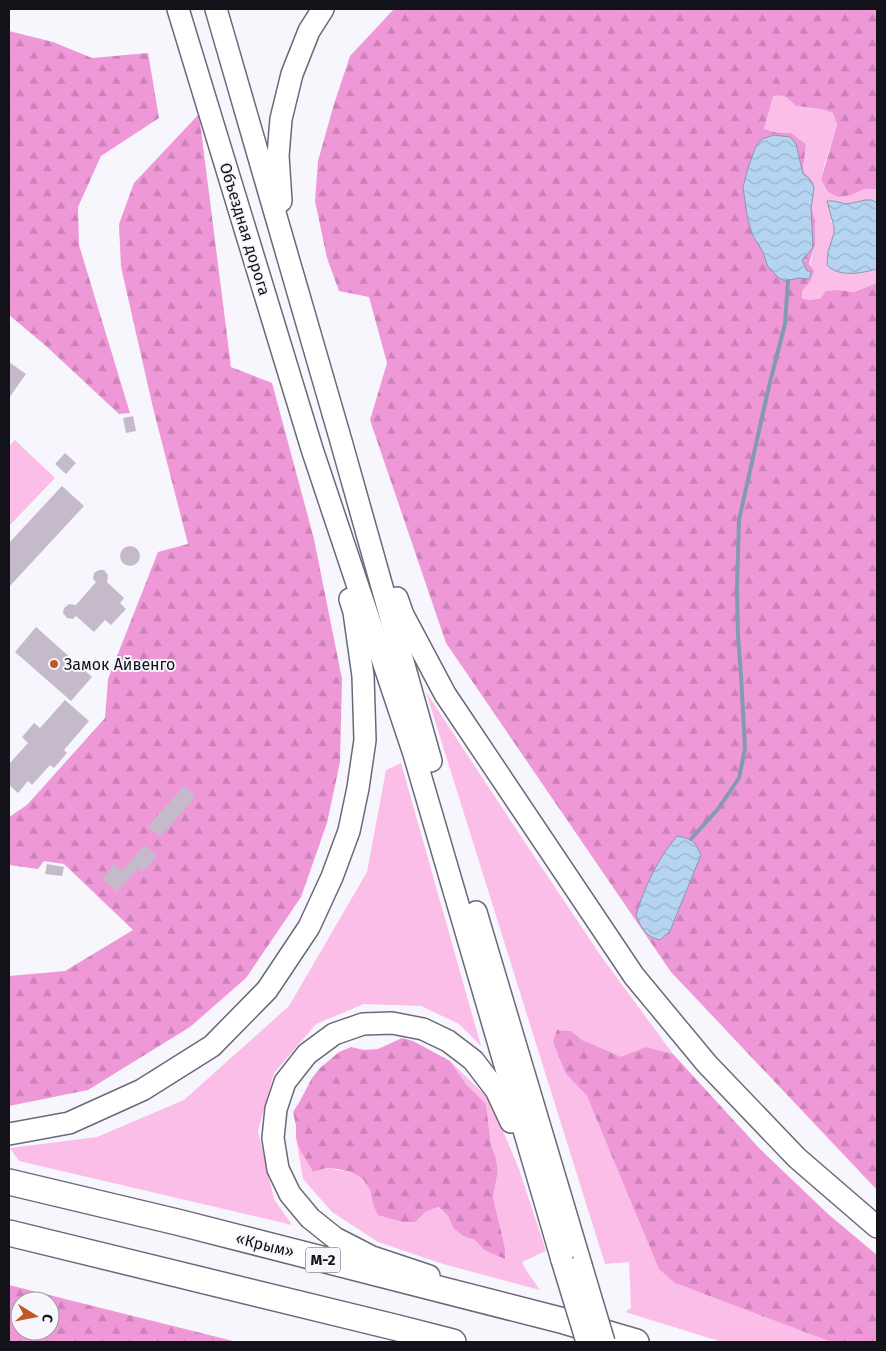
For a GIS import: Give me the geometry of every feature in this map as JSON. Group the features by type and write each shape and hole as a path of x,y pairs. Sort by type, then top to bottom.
{"highway":[{"name":"«Крым»","path":"9,1182 196,1227 636,1342"},
{"path":"9,1233 453,1342"}],"main road":[{"name":"Объездная дорога","path":"178,9 312,449"},
{"name":"Объездная дорога","path":"216,9 341,441"},
{"path":"305,318 280,196 278,156 281,119 292,74 310,31 323,9"},
{"path":"341,441 403,615 444,694 634,976 707,1064 797,1158 877,1227"},
{"path":"341,441 572,1262 587,1342"},
{"path":"9,1134 70,1123 142,1090 212,1046 267,990 309,927 332,877 349,831 358,788 365,740 363,676 354,612 312,449"},
{"path":"312,449 414,754 540,1181"},
{"path":"564,1322 372,1257 335,1238 310,1218 290,1194 278,1169 273,1138 276,1109 285,1082 307,1054 334,1034 363,1024 392,1023 423,1029 448,1041 473,1060 496,1090 540,1181 604,1342"}],"shaded area":[{"path":"780,95 790,99 796,106 821,109 833,113 837,125 821,179 827,191 852,195 864,189 877,189 877,203 872,200 847,204 833,201 831,221 834,227 833,241 851,273 877,269 877,283 852,292 839,290 821,298 810,300 802,298 801,291 805,286 815,245 815,221 812,210 814,184 803,169 806,144 791,133 778,133 764,129 772,96"},
{"path":"15,440 55,478 9,526 9,446"},
{"path":"426,692 601,956 673,1054 646,1047 621,1058 582,1040 571,1031 557,1030 566,1074 587,1096 675,1283 831,1342 722,1342 625,1312 631,1308 629,1262 605,1264"},
{"path":"401,763 481,1046 459,1024 421,1006 364,1004 316,1024 274,1073 258,1131 274,1199 292,1225 19,1161 10,1148 97,1137 184,1100 289,1006 367,872 386,770"},
{"path":"450,1061 490,1100 519,1169 546,1251 522,1262 540,1290 443,1264 378,1242 332,1212 303,1179 296,1138 300,1150 313,1172 326,1168 351,1172 363,1179 370,1190 373,1204 425,1212 437,1207 448,1216 453,1228 463,1236 475,1240 484,1250 505,1258 505,1248 493,1197 498,1171 491,1145 486,1104 466,1084"}],"green space":[{"path":"394,9 877,9 877,189 864,189 852,195 838,197 827,191 821,179 837,125 833,113 821,109 796,106 786,97 773,96 764,129 778,133 791,133 806,144 803,169 814,184 812,209 815,221 815,245 809,264 814,271 811,280 802,291 802,298 810,300 821,298 826,291 853,292 877,283 877,1190 671,972 446,643 370,420 387,363 369,297 339,291 327,258 315,201 318,161 350,56"},
{"path":"9,31 53,42 92,58 148,53 159,118 101,156 78,207 79,245 130,413 119,414 46,346 9,315"},
{"path":"199,114 231,367 272,383 314,539 342,679 340,762 327,823 301,897 246,978 190,1027 88,1090 9,1106 9,976 65,971 133,930 64,864 44,861 38,869 9,865 9,817 27,805 105,718 108,679 158,552 188,544 153,408 121,267 119,224 134,183"},
{"path":"557,1030 571,1031 582,1040 621,1057 646,1047 673,1054 760,1149 828,1214 877,1255 877,1342 831,1342 675,1283 659,1269 587,1096 566,1074 553,1042"},
{"path":"402,1038 413,1041 450,1061 466,1084 486,1104 491,1145 498,1171 493,1197 505,1248 505,1259 484,1250 475,1240 463,1236 453,1228 448,1216 438,1207 425,1212 415,1222 403,1222 378,1215 370,1190 363,1179 351,1172 338,1169 326,1168 313,1172 300,1150 296,1138 293,1112 312,1078 320,1068 339,1052 351,1047 364,1050 378,1049"},
{"path":"9,1285 33,1291 10,1291 10,1341 60,1341 60,1298 237,1342 9,1342"}],"water":[{"path":"774,135 790,137 796,144 803,174 809,178 814,187 811,209 813,247 802,260 807,271 811,271 808,279 799,278 785,281 768,267 763,252 752,234 747,215 743,187 749,165 756,146 762,139"},
{"path":"872,200 877,203 877,269 858,273 838,272 827,265 834,227 827,201 847,204"},
{"path":"677,836 692,841 701,855 670,931 660,940 645,931 636,915 652,874 663,854"}],"building":[{"path":"9,362 26,374 9,398"},
{"path":"133,416 136,431 126,433 123,418"},
{"path":"65,453 76,463 66,474 55,464"},
{"path":"62,486 84,506 9,587 9,543"},
{"path":"126,546 134,546 140,552 140,560 134,566 126,566 120,560 120,552"},
{"path":"104,570 108,575 107,582 124,598 120,603 126,609 111,625 105,620 94,632 76,616 73,619 67,618 63,613 64,608 69,604 76,605 96,582 93,579 94,573"},
{"name":"Замок Айвенго","path":"36,627 92,677 71,701 15,652"},
{"path":"65,700 89,721 64,750 67,753 54,768 50,765 32,785 28,781 18,793 9,785 9,764 28,743 22,737 34,723 40,728"},
{"path":"184,786 196,796 160,837 148,826"},
{"path":"145,845 157,856 143,872 138,868 117,892 102,879 114,864 122,870"},
{"path":"47,864 64,867 62,876 45,874"}],"waterway":[{"path":"691,839 718,809 739,778 745,749 738,636 739,520 785,324 788,281"}],"place":[{"name":"Замок Айвенго","path":"54,664"}]}
